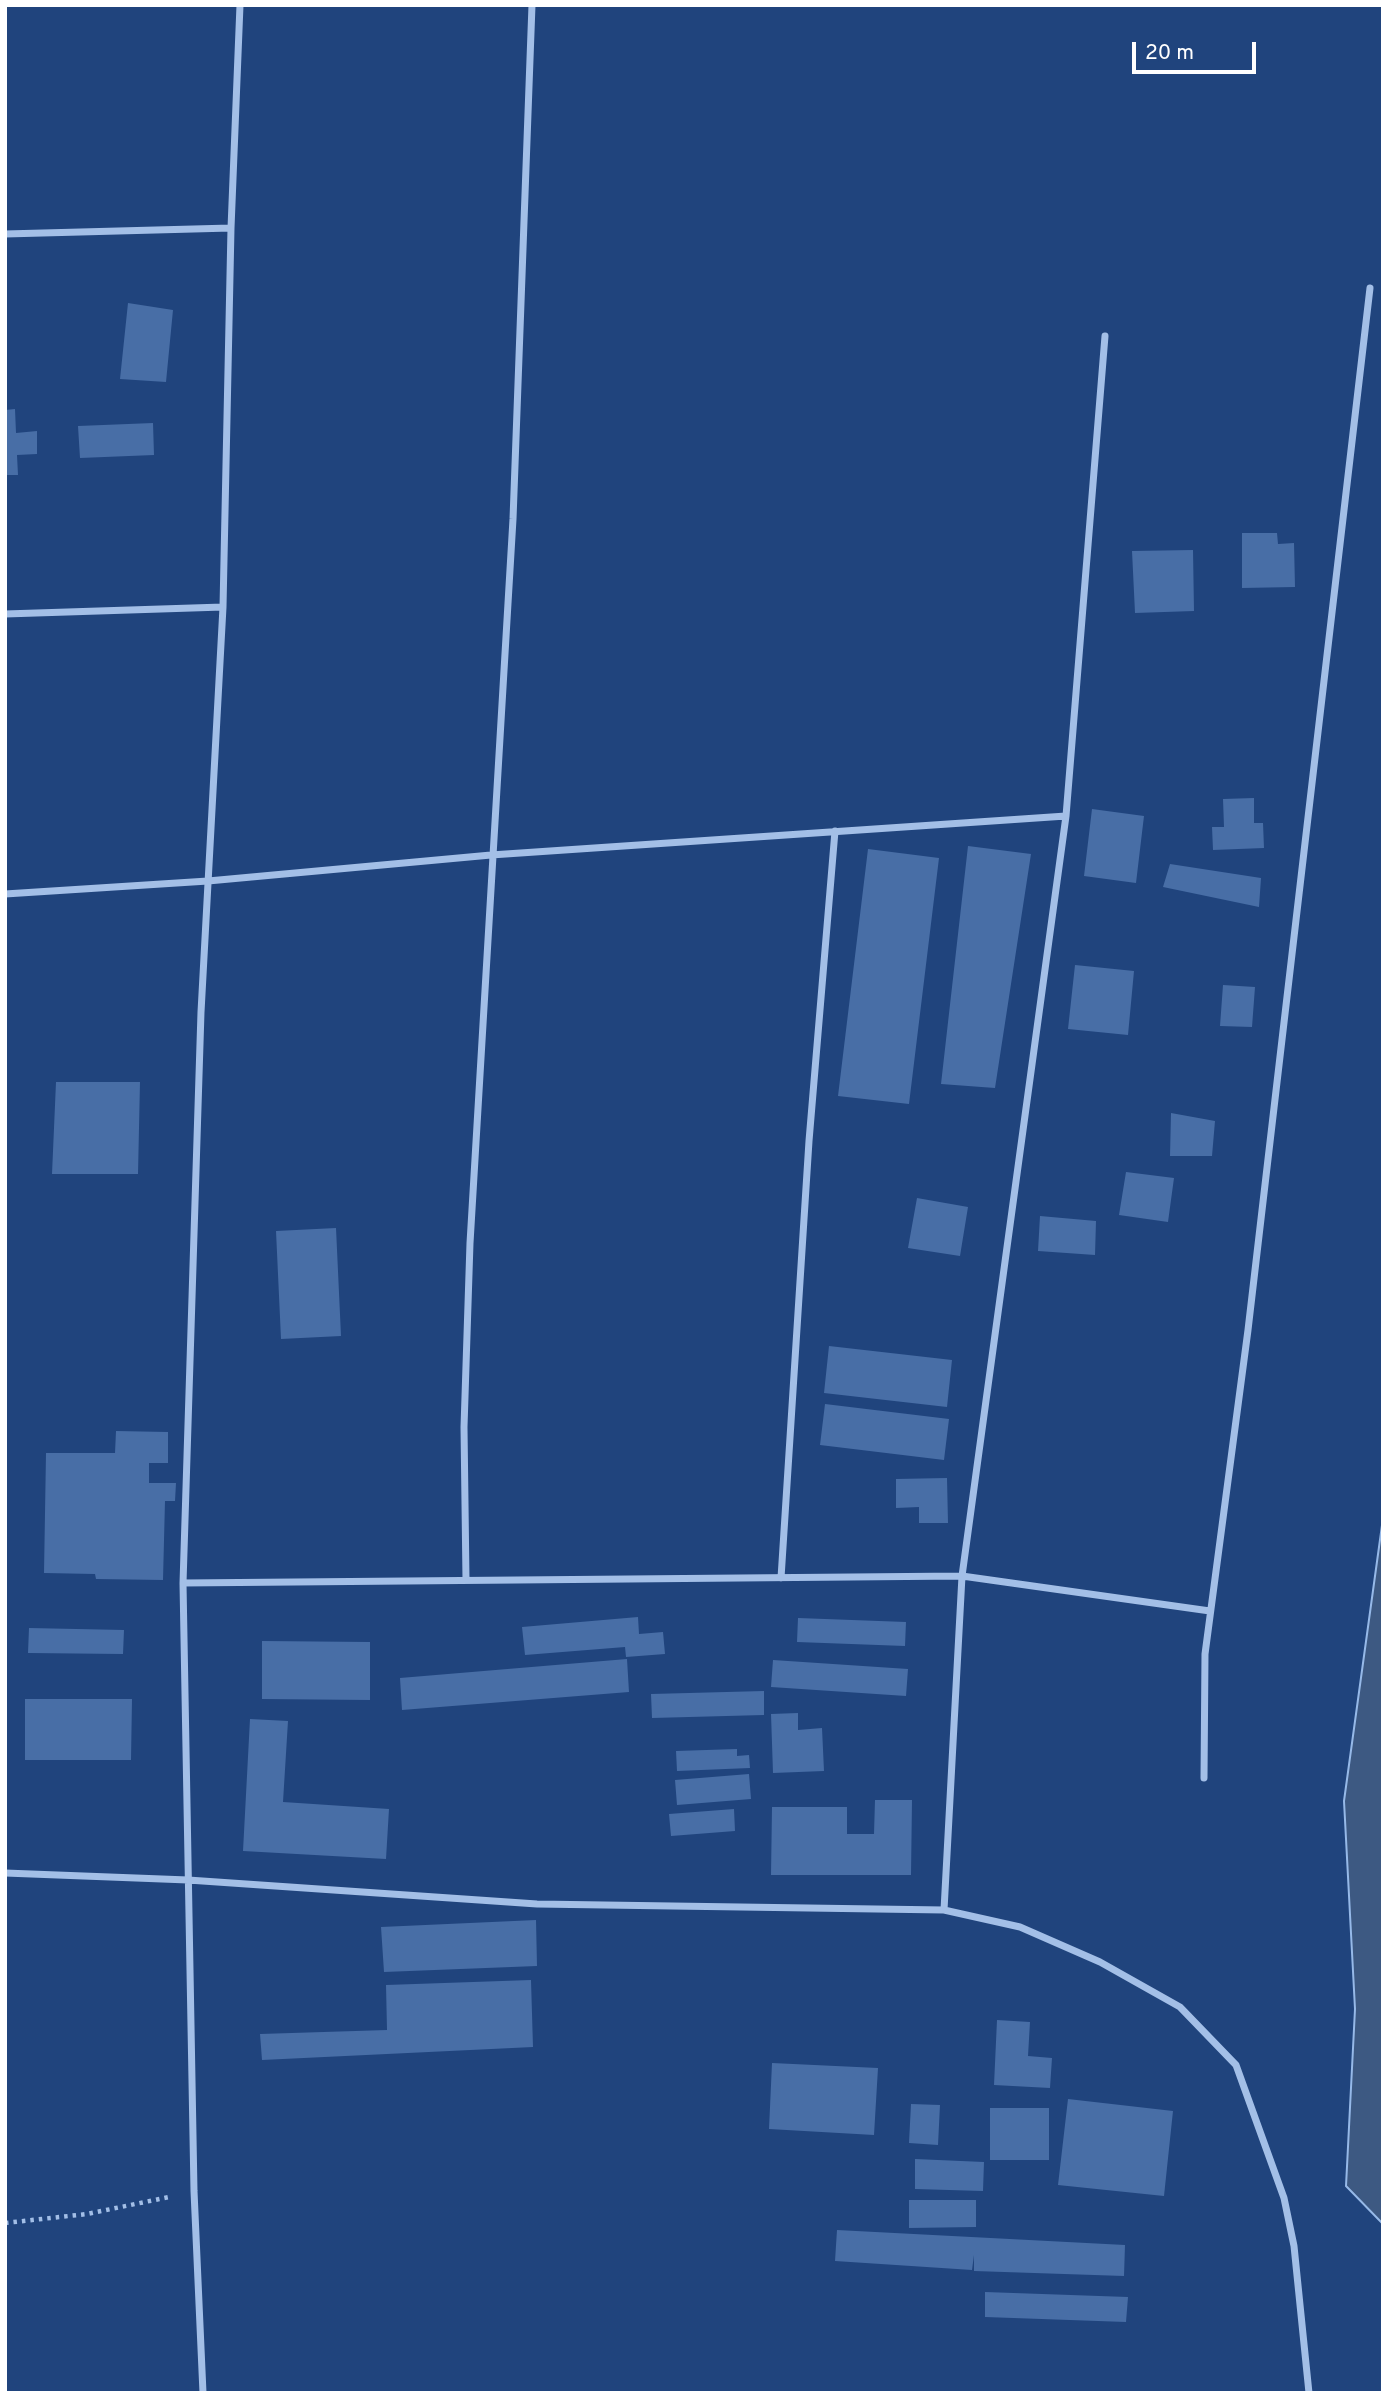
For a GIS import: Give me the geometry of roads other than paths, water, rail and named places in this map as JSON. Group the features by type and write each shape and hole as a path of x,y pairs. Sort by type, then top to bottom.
{"street":[{"path":"204,2393 194,2191 183,1583 208,881 223,607 231,228 240,5"},
{"path":"466,1580 464,1427 470,1256 491,855 513,519 532,5"},
{"path":"5,233 231,228"},
{"path":"1203,1778 1205,1654 1248,1330 1370,288"},
{"path":"944,1910 962,1576 1066,816 1105,336"},
{"path":"5,614 223,607"},
{"path":"5,894 208,881 491,855 1066,816"},
{"path":"781,1578 808,1154 835,831"},
{"path":"183,1583 962,1576 1210,1611"},
{"path":"5,1873 188,1880 537,1904 944,1910 1020,1927 1100,1962 1180,2007 1236,2065 1284,2198 1294,2246 1309,2393"}],"water":[{"path":"1383,1518 1383,2224 1346,2186 1355,2009 1344,1801"}]}
